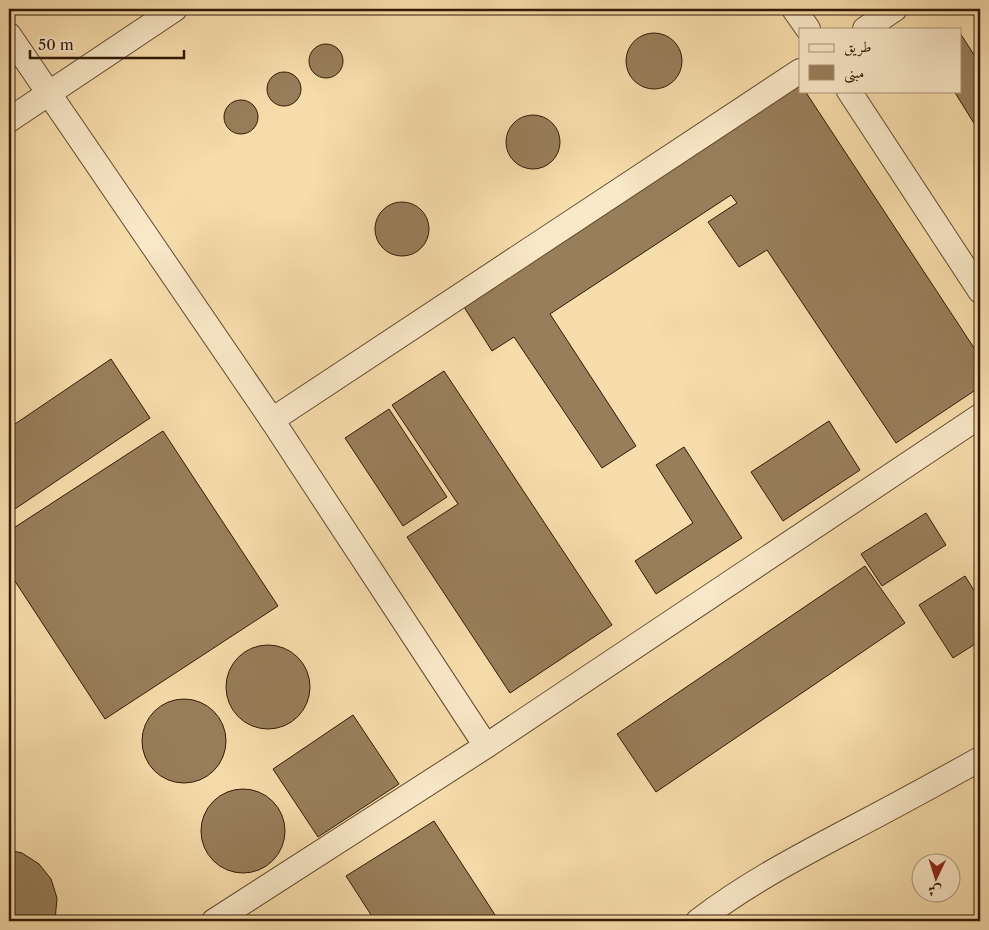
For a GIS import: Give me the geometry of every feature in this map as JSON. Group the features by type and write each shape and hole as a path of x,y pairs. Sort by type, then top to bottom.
{"street":[{"path":"9,120 175,9"},
{"path":"794,9 807,28"},
{"path":"866,28 895,9"},
{"path":"9,35 48,95 272,420 486,746"},
{"path":"272,420 799,73"},
{"path":"850,92 980,291"},
{"path":"214,921 486,746 980,416"},
{"path":"698,921 740,890 768,873 923,792 980,759"}],"building":[{"path":"654,33 674,41 682,61 674,81 654,89 634,81 626,61 634,41"},
{"path":"962,36 980,64 980,133 955,92 962,92"},
{"path":"326,44 333,45 338,49 342,54 342,68 338,73 333,77 326,78 319,77 314,73 310,68 309,61 310,54 314,49 319,45"},
{"path":"284,72 291,73 296,77 300,82 300,96 296,101 291,105 284,106 277,105 272,101 268,96 267,89 268,82 272,77 277,73"},
{"path":"799,86 799,92 806,92 980,357 980,387 896,443 767,250 739,267 708,222 737,203 731,195 550,314 636,446 602,468 514,337 492,351 462,304"},
{"path":"241,100 248,101 253,105 257,110 257,124 253,129 248,133 241,134 234,133 229,129 225,124 224,117 225,110 229,105 234,101"},
{"path":"528,115 538,115 548,119 556,127 560,142 556,157 548,165 538,169 528,169 518,165 510,157 506,147 506,137 510,127 518,119"},
{"path":"397,202 407,202 417,206 425,214 429,229 425,244 417,252 407,256 397,256 387,252 379,244 375,234 375,224 379,214 387,206"},
{"path":"111,359 150,418 9,513 9,428"},
{"path":"444,371 612,625 510,693 407,537 458,504 392,405"},
{"path":"389,409 447,497 403,526 345,438"},
{"path":"829,421 860,470 783,521 751,472"},
{"path":"163,431 278,606 105,719 9,572 9,531"},
{"path":"684,447 742,538 656,594 635,561 693,523 656,465"},
{"path":"926,513 946,545 882,586 861,554"},
{"path":"865,566 905,623 656,792 617,734"},
{"path":"965,576 980,600 980,641 953,658 919,605"},
{"path":"268,645 284,648 298,657 307,671 310,687 307,703 298,717 284,726 268,729 252,726 238,717 229,703 226,687 229,671 238,657 252,648"},
{"path":"184,699 200,702 214,711 223,725 226,741 223,757 214,771 200,780 184,783 168,780 154,771 145,757 142,741 145,725 154,711 168,702"},
{"path":"353,715 399,784 318,837 273,769"},
{"path":"243,789 259,792 273,801 282,815 285,831 282,847 273,861 259,870 243,873 227,870 213,861 204,847 201,831 204,815 213,801 227,792"},
{"path":"434,821 499,921 375,921 346,876"},
{"path":"9,850 22,853 39,864 51,879 57,898 55,921 9,921"}]}
